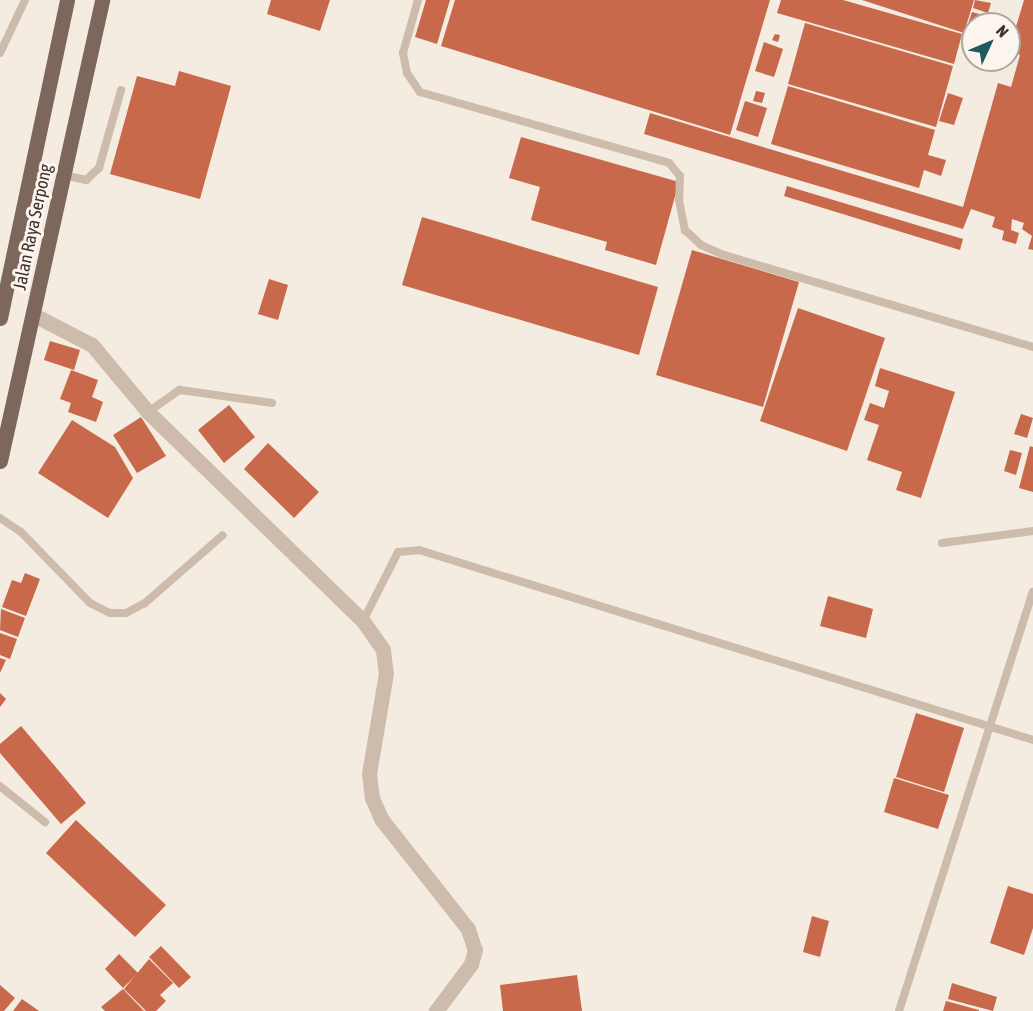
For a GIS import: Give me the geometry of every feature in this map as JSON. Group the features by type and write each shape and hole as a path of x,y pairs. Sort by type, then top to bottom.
{"main road":[{"path":"0,318 67,0"},
{"name":"Jalan Raya Serpong","path":"0,460 34,315 102,0"}],"street":[{"path":"34,315 92,345 148,412 363,621 383,650 386,673 369,774 372,798 382,820 468,929 475,950 471,964 436,1011"}],"lane":[{"path":"0,53 25,0"},
{"path":"418,0 403,52 406,73 420,92 669,163 680,176 679,200 685,230 701,245 721,254 1033,347"},
{"path":"63,175 86,180 99,168 121,90"},
{"path":"148,412 180,390 272,403"},
{"path":"0,518 21,532 90,603 110,614 126,612 145,603 223,535"},
{"path":"942,543 1033,531"},
{"path":"363,621 398,552 419,550 1033,740"},
{"path":"899,1011 1033,592"},
{"path":"0,786 45,822"}],"building":[{"path":"271,0 330,0 320,31 267,14"},
{"path":"426,0 450,0 437,44 415,37"},
{"path":"455,0 770,0 730,135 441,46"},
{"path":"781,0 843,0 961,34 961,38 954,64 777,13"},
{"path":"862,0 974,0 970,12 961,12 961,32"},
{"path":"975,0 991,3 988,12 973,8"},
{"path":"1024,0 1033,0 1033,250 1028,249 1032,236 1022,229 1024,223 1012,219 1011,230 1019,233 1016,244 1002,240 1004,231 992,227 995,217 971,209 963,229 644,134 650,113 963,207 998,83 1011,87 1015,72 1021,72 1020,12"},
{"path":"805,23 953,66 936,127 788,84"},
{"path":"775,34 780,35 778,42 772,40"},
{"path":"764,42 783,49 774,77 755,71"},
{"path":"179,71 231,86 200,199 110,174 137,76 175,86"},
{"path":"788,86 935,130 928,155 946,160 941,176 924,170 919,188 771,144"},
{"path":"756,91 765,93 762,103 753,101"},
{"path":"948,93 963,98 954,125 939,121"},
{"path":"745,101 767,108 758,137 736,130"},
{"path":"521,137 679,182 656,265 605,250 607,242 531,220 540,187 509,178"},
{"path":"787,186 963,239 960,250 784,196"},
{"path":"422,217 658,287 639,355 402,285"},
{"path":"692,250 799,282 763,407 656,375"},
{"path":"269,279 288,285 278,320 258,314"},
{"path":"798,308 885,338 847,451 760,421"},
{"path":"50,341 80,350 74,370 44,360"},
{"path":"880,368 955,392 921,498 896,490 902,472 867,460 879,425 864,420 870,403 884,408 889,391 875,386"},
{"path":"71,370 98,380 92,397 103,402 96,422 68,412 71,403 60,399"},
{"path":"229,405 255,437 224,463 198,430"},
{"path":"1021,414 1033,418 1027,438 1014,434"},
{"path":"141,417 166,456 137,473 113,435"},
{"path":"72,420 115,447 133,478 108,518 38,473"},
{"path":"268,443 319,492 294,518 244,469"},
{"path":"1030,446 1033,447 1033,492 1019,488"},
{"path":"1010,450 1022,453 1016,475 1004,471"},
{"path":"25,573 40,579 26,616 2,607 12,580 21,583"},
{"path":"828,596 873,609 866,638 820,626"},
{"path":"1,609 25,618 18,637 0,630"},
{"path":"0,633 17,639 10,659 0,655"},
{"path":"0,658 6,660 0,673"},
{"path":"0,693 6,699 0,707"},
{"path":"916,713 964,728 944,792 896,777"},
{"path":"21,726 86,803 61,824 0,753 0,744"},
{"path":"894,778 949,795 938,829 884,812"},
{"path":"76,820 166,905 135,937 46,853"},
{"path":"1008,886 1033,894 1033,928 1024,955 990,943"},
{"path":"812,916 829,921 820,957 803,952"},
{"path":"161,946 191,977 179,988 149,957"},
{"path":"119,954 138,973 123,988 105,969"},
{"path":"149,959 173,983 160,995 166,1001 156,1011 146,1011 124,989"},
{"path":"577,975 582,1011 503,1011 500,985"},
{"path":"952,983 997,997 993,1011 948,999"},
{"path":"0,985 15,998 4,1011 0,1011"},
{"path":"123,989 144,1011 105,1011 101,1007"},
{"path":"22,999 39,1011 13,1011"},
{"path":"946,1001 979,1010 979,1011 943,1011"}]}
